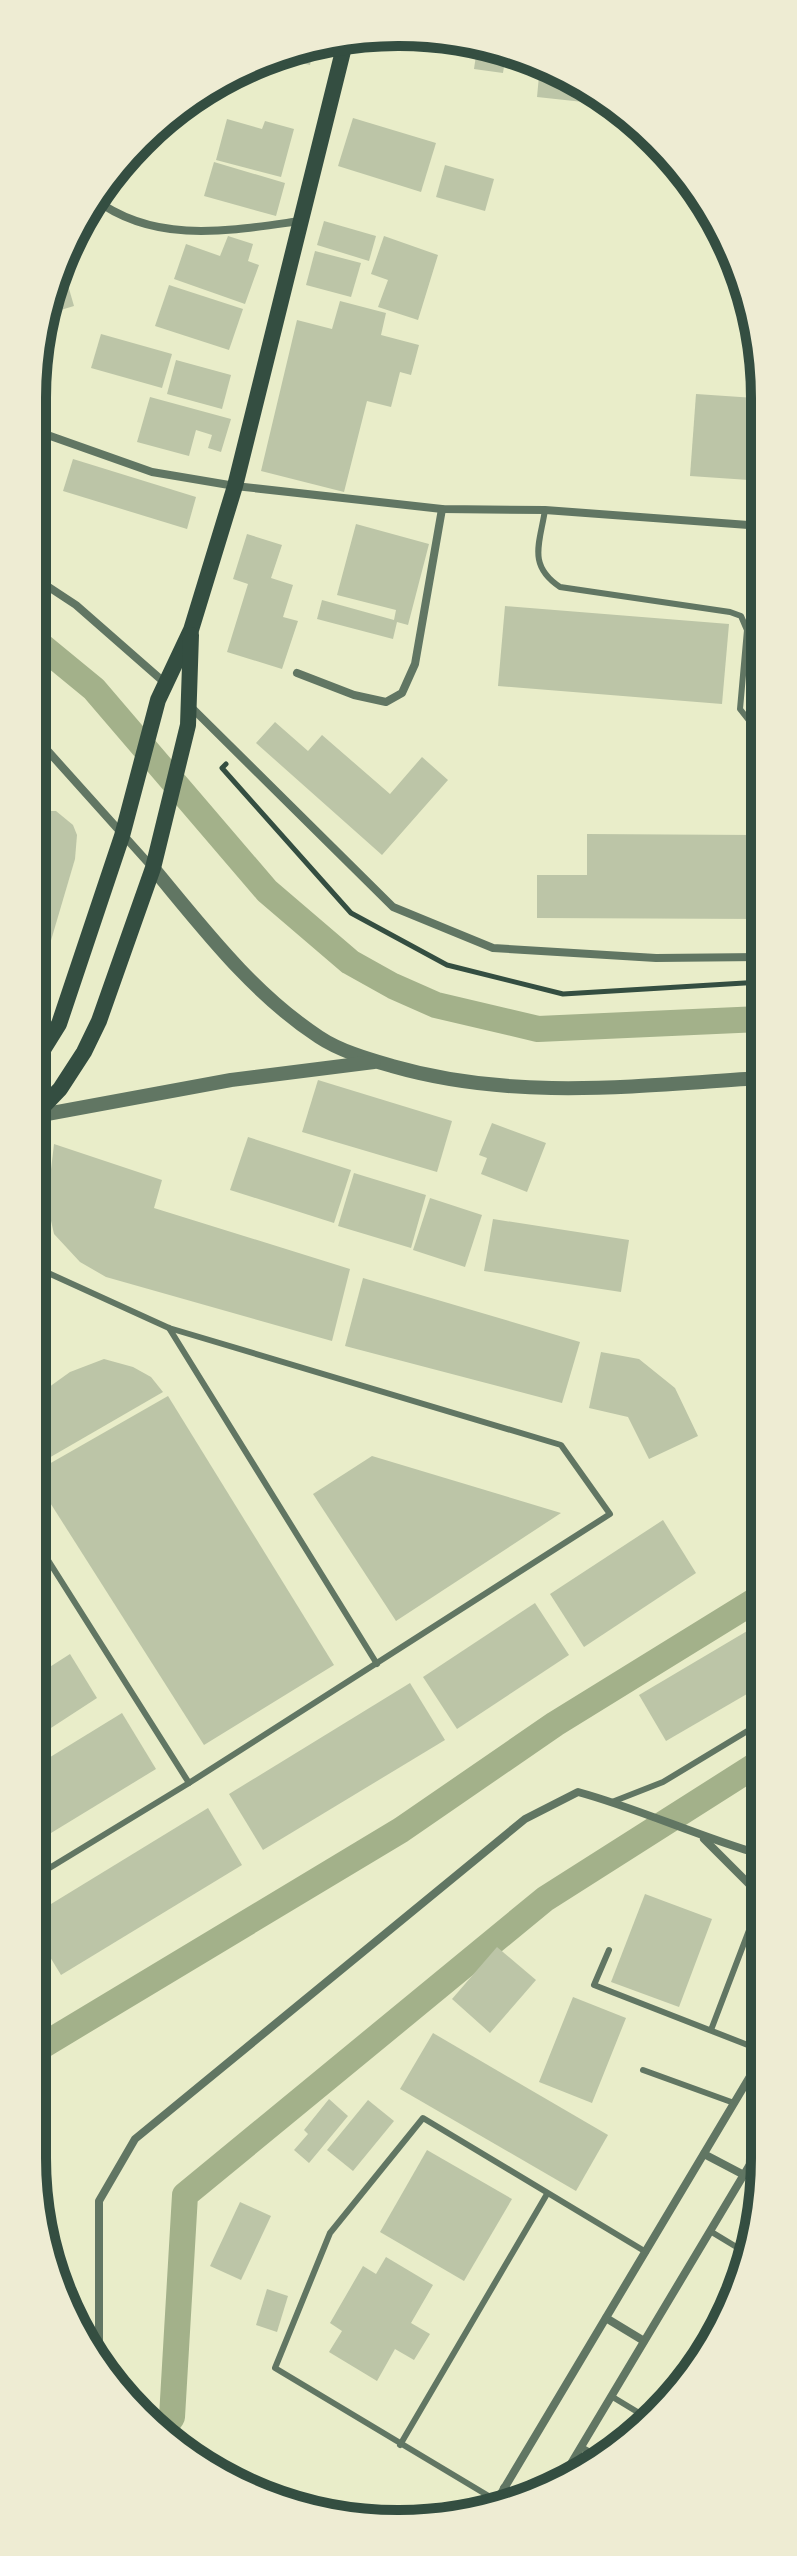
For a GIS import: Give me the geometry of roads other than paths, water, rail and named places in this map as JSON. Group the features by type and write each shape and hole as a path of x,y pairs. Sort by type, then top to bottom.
{"main road":[{"path":"46,1045 59,1024 122,836 158,700 191,630 235,486 343,51"},
{"path":"46,1104 84,1052 153,868 191,707 191,630"}],"street":[{"path":"104,205 128,219 177,231 223,231 301,221"},
{"path":"46,434 152,472 235,486 442,509 545,510 751,525"},
{"path":"297,673 365,698 386,702 402,693 415,664 442,509"},
{"path":"46,585 76,605 166,683"},
{"path":"191,707 393,907 493,948 656,958 751,957"},
{"path":"46,749 153,868 225,955 280,1007 321,1038 379,1062 458,1082 563,1091 751,1079"},
{"path":"46,1113 231,1080 379,1062"},
{"path":"99,2344 99,2201 135,2139 525,1819 578,1792 632,1807 703,1838 751,1852"},
{"path":"703,1838 751,1886"},
{"path":"500,2495 751,2075"},
{"path":"704,2154 744,2175"},
{"path":"570,2466 751,2163"},
{"path":"606,2318 644,2341"},
{"path":"504,2488 510,2492"}],"lane":[{"path":"545,510 539,566 544,577 560,587 741,616 747,630 740,709 751,723"},
{"path":"46,1269 169,1328 561,1445 610,1514 189,1783 46,1870"},
{"path":"169,1328 377,1664"},
{"path":"46,1557 189,1783"},
{"path":"612,1802 663,1782 751,1729"},
{"path":"711,2030 751,1925"},
{"path":"609,1950 594,1985 751,2046"},
{"path":"643,2070 734,2103"},
{"path":"491,2498 275,2368 330,2233 423,2118 646,2252"},
{"path":"400,2445 547,2194"},
{"path":"710,2231 739,2249"},
{"path":"611,2396 641,2414"},
{"path":"581,2447 591,2453"}],"waterway":[{"path":"46,650 94,689 267,891 350,962 393,986 436,1005 538,1029 751,1019"},
{"path":"46,2044 401,1830 555,1724 751,1603"},
{"path":"167,2424 172,2417 185,2195 545,1899 751,1768"}]}
